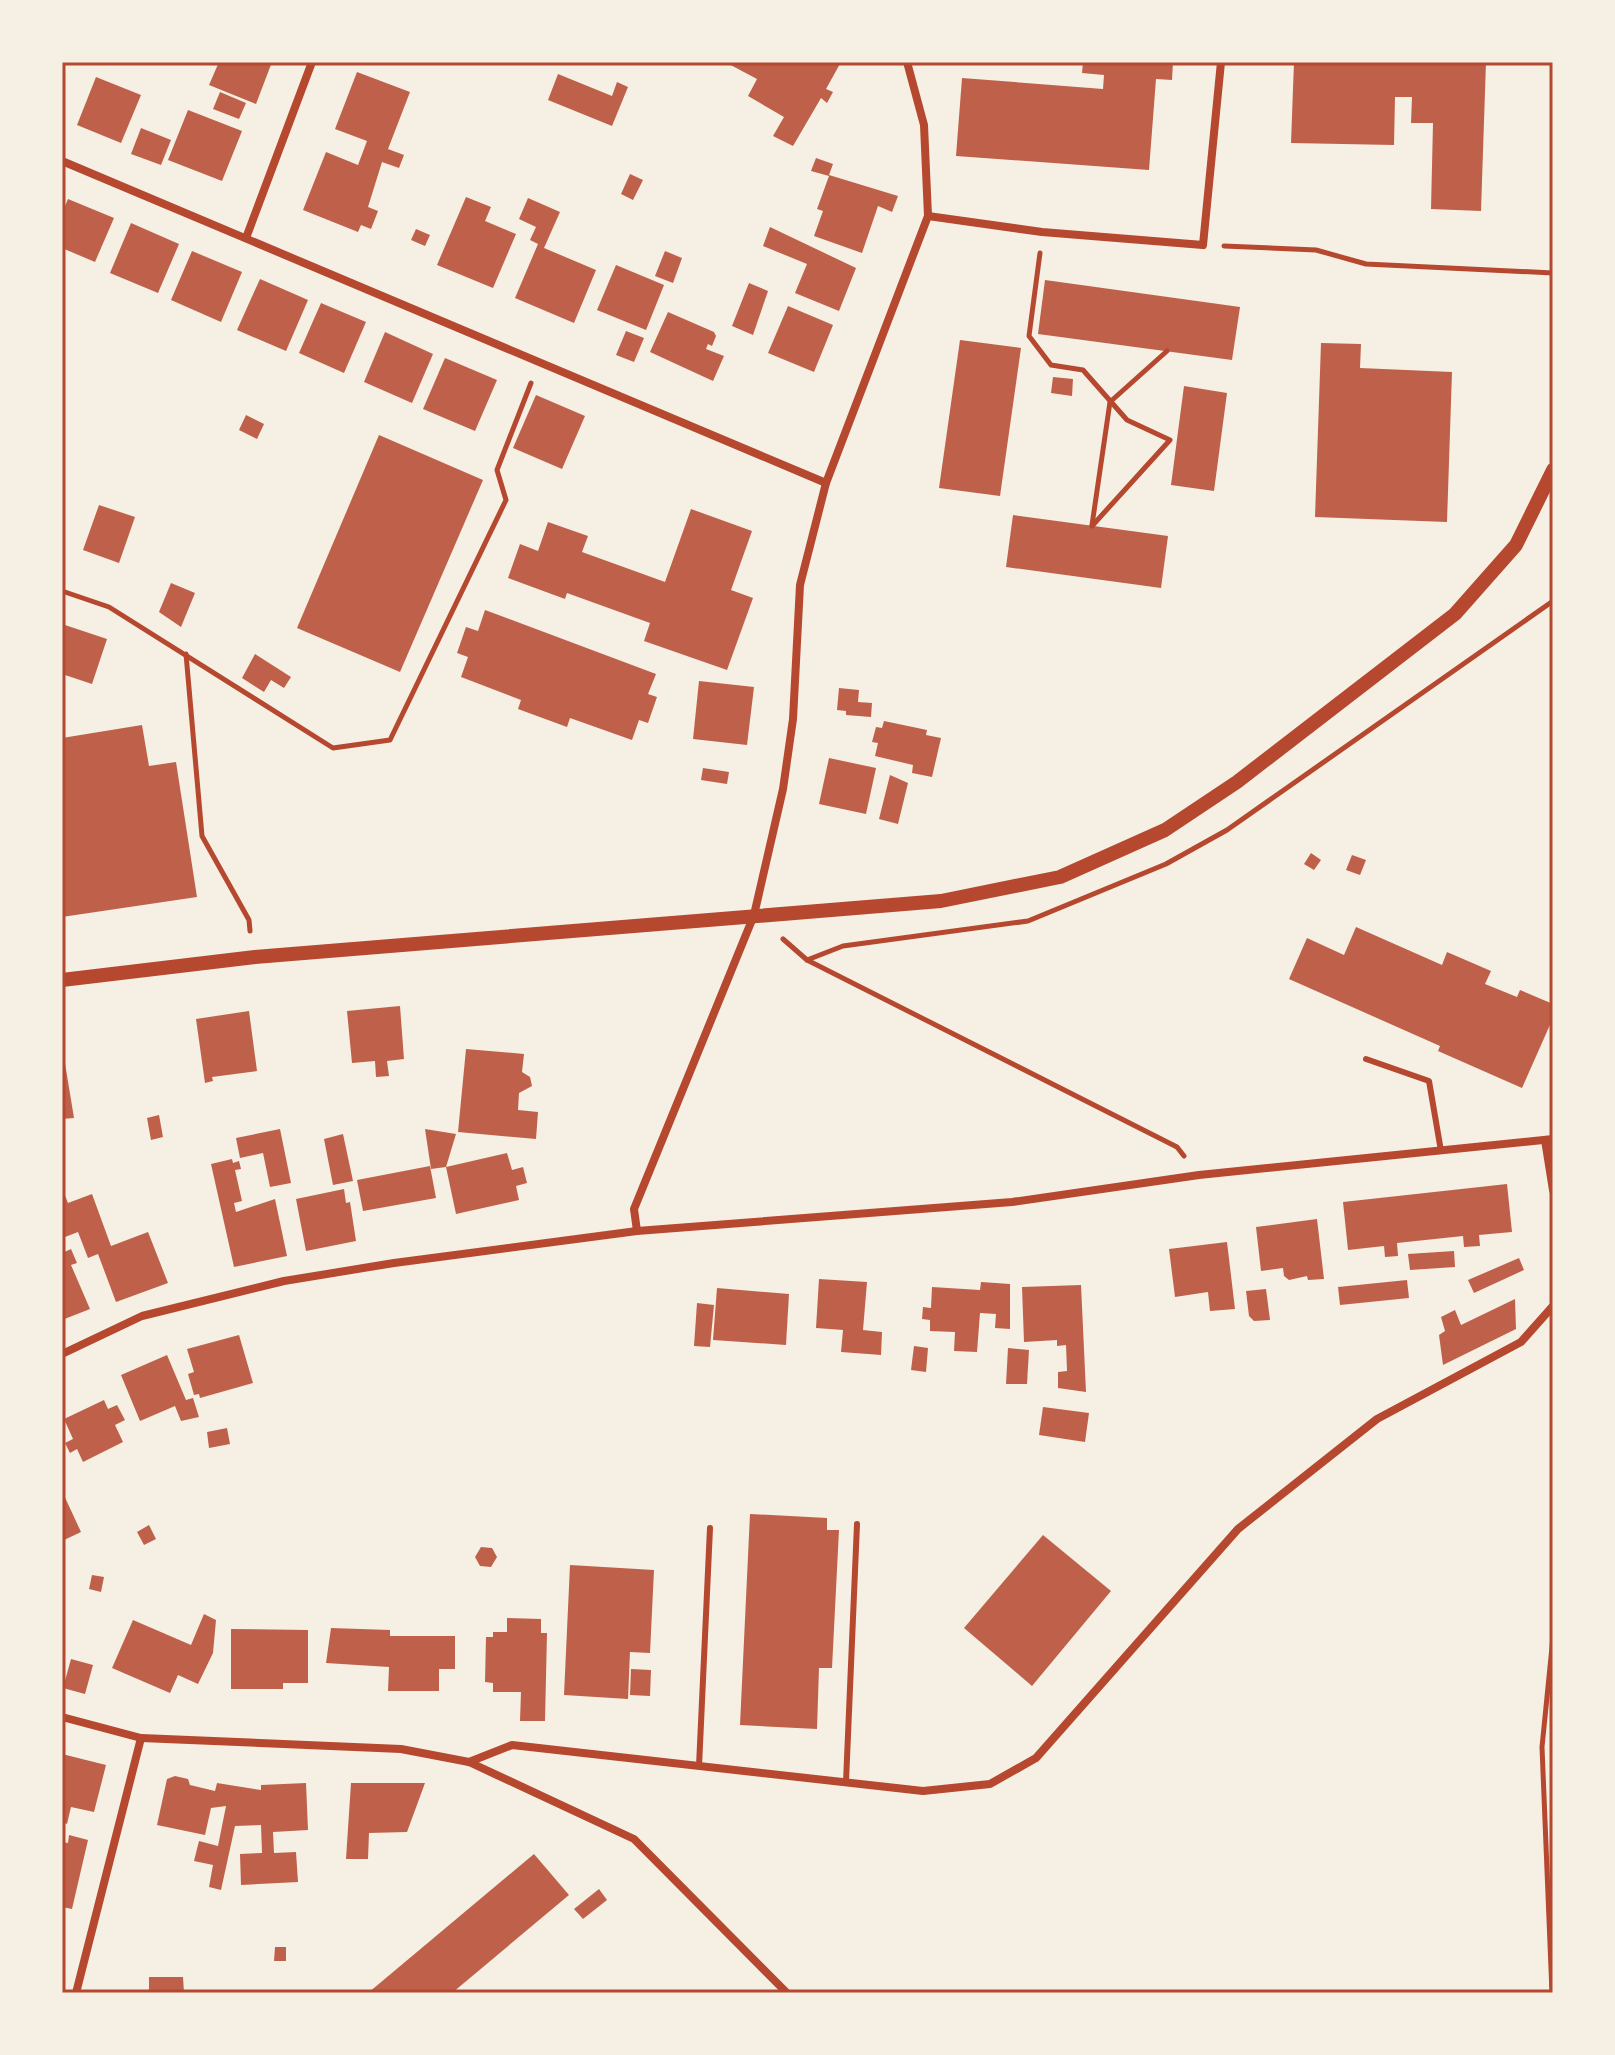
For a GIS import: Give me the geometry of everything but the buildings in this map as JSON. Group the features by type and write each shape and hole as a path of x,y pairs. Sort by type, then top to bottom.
{"street":[{"path":"246,238 312,62"},
{"path":"637,1231 634,1209 754,915 783,789 793,719 800,585 826,483 928,216 924,125 907,62"},
{"path":"928,216 1042,232 1203,245 1221,62"},
{"path":"62,161 826,483"},
{"path":"62,980 255,957 754,915 856,910 1004,890 1060,877 1165,830 1237,782 1455,614 1516,545 1553,470"},
{"path":"62,1354 142,1316 284,1281 637,1231 984,1205 1199,1175 1549,1140 1553,1190"},
{"path":"469,1762 512,1745 923,1791 990,1784 1036,1758 1238,1529 1377,1419 1521,1342 1553,1306"},
{"path":"62,1717 141,1738 401,1749 469,1762 634,1839 787,1993"},
{"path":"76,1993 141,1738"}],"lane":[{"path":"1366,1059 1429,1081 1441,1151"},
{"path":"846,1782 857,1524"},
{"path":"699,1766 710,1528"}],"path":[{"path":"1042,232 1029,336 1051,365 1083,370 1110,402 1127,420 1173,440 1092,526 1110,402 1167,351"},
{"path":"1203,245 1316,250 1366,264 1553,273"},
{"path":"62,591 109,607 333,748 390,740 506,500 497,470 539,362"},
{"path":"186,653 202,836 249,920 255,957"},
{"path":"754,915 807,960 1177,1147 1199,1175"},
{"path":"1552,1993 1542,1747 1553,1637"}]}
